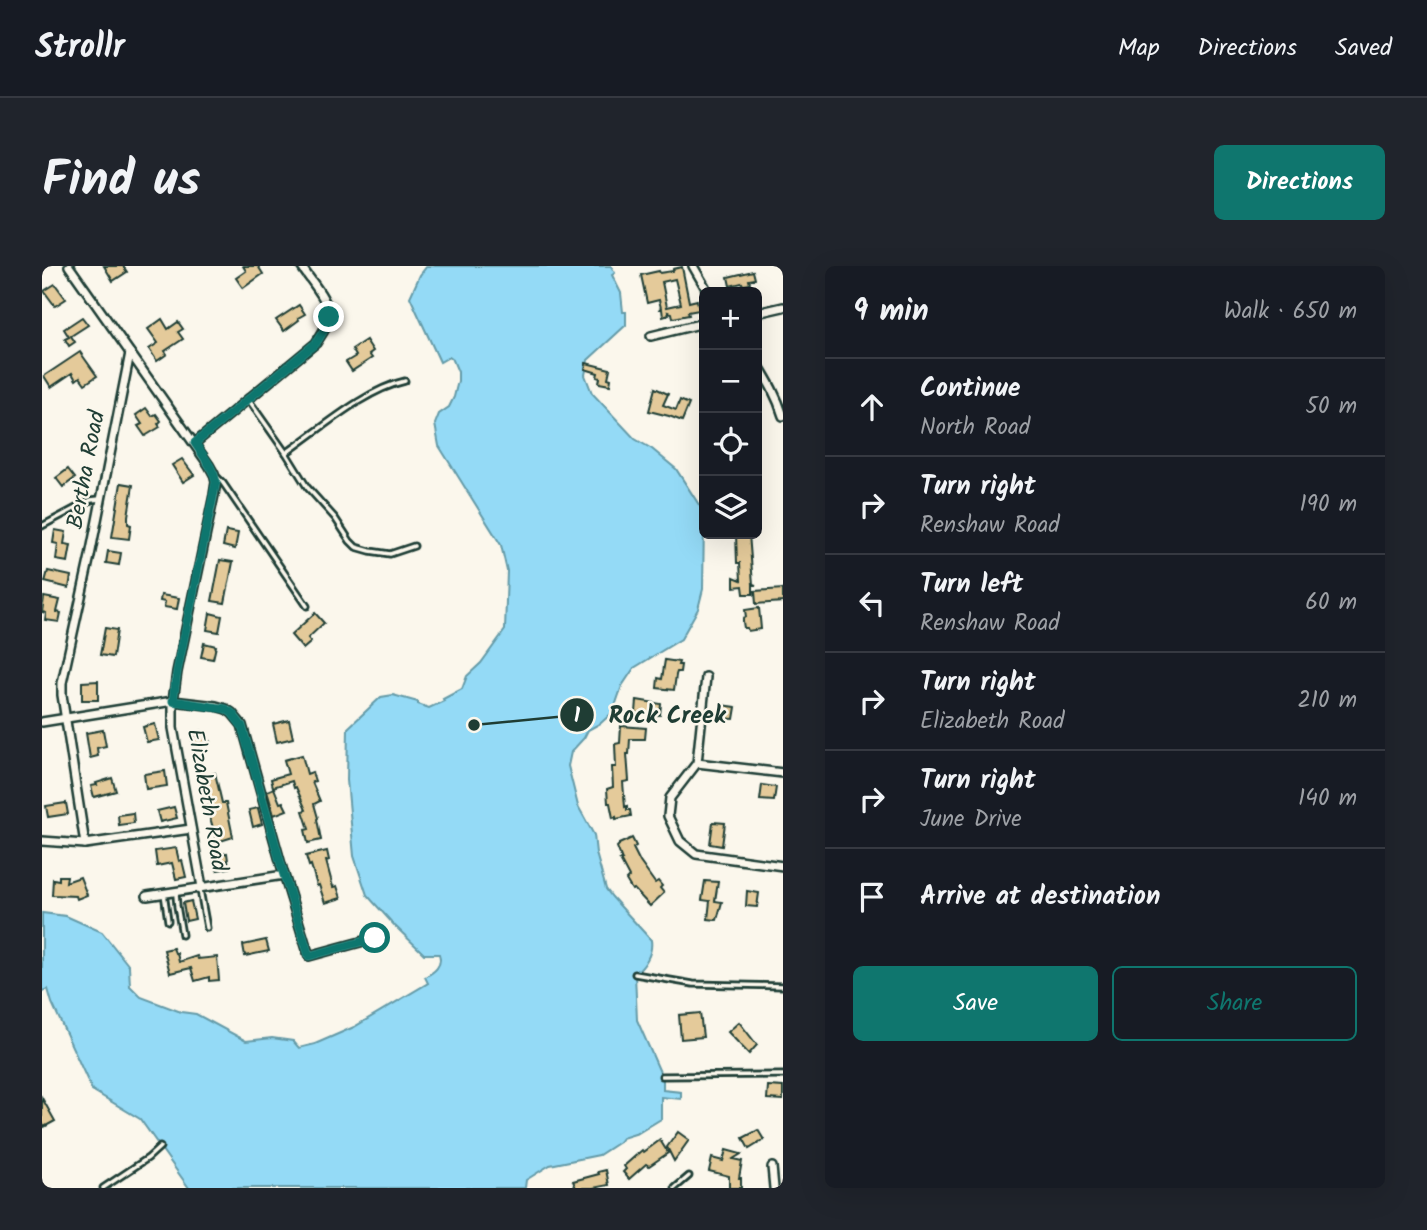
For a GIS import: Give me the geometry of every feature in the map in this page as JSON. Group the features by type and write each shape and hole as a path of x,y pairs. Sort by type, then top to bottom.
{"street":[{"path":"69,266 195,443 214,474"},
{"path":"195,443 316,343 326,327 329,317 327,307 301,266"},
{"path":"694,266 705,287"},
{"path":"762,312 783,307"},
{"path":"650,336 699,324"},
{"name":"Bertha Road","path":"85,844 62,683 130,353"},
{"path":"762,371 772,386 783,416"},
{"name":"Elizabeth Road","path":"201,888 173,728 173,701 214,495 214,474"},
{"path":"706,677 696,763 670,798 668,816 680,841 696,854 783,866"},
{"path":"42,722 173,701 226,709 242,726 309,956 375,938"},
{"path":"696,763 783,773"},
{"path":"42,841 85,844 191,829"},
{"path":"147,896 284,875"},
{"path":"772,1167 774,1188"}],"lane":[{"path":"286,453 359,403 391,384 405,381"},
{"path":"248,399 307,487 356,547 390,554 414,546"},
{"path":"214,474 223,483 307,606"},
{"path":"42,526 91,500 100,499"},
{"path":"201,888 207,928"},
{"path":"176,891 182,935"},
{"path":"164,893 168,921"},
{"path":"635,974 694,984 783,986"},
{"path":"662,1076 783,1075"},
{"path":"103,1188 160,1147"},
{"path":"675,1188 690,1176"}],"water":[{"path":"427,266 611,266 615,273 612,275 621,293 623,312 626,312 626,325 588,360 585,375 592,393 635,439 676,469 699,505 699,539 704,539 703,589 698,609 681,639 634,668 622,686 613,712 588,730 571,752 568,766 578,806 594,835 606,889 651,940 648,959 635,974 637,1020 663,1079 663,1090 681,1092 681,1099 661,1097 661,1119 638,1133 622,1138 599,1155 550,1165 526,1180 525,1188 189,1188 140,1119 92,1090 48,989 42,991 42,913 66,916 102,932 129,966 130,986 141,997 181,1012 196,1014 246,1041 272,1038 293,1041 299,1048 354,1027 428,983 425,977 439,965 439,954 424,954 367,895 354,856 347,780 348,728 381,697 393,695 429,708 444,701 443,699 462,689 467,676 481,663 505,630 507,571 501,545 439,446 435,424 439,414 449,407 454,397 458,372 449,357 440,362 410,297"}],"building":[{"path":"104,266 123,266 127,272 113,281"},
{"path":"243,266 258,266 263,274 243,288 236,278 246,271"},
{"path":"682,267 689,302 697,300 699,310 673,318 672,313 668,312 669,315 663,317 659,300 647,303 641,275 673,271","holes":["675,279 681,304 667,307 662,282"]},
{"path":"753,271 755,279 749,280 750,284 730,286 728,277"},
{"path":"55,284 66,299 55,306 44,291"},
{"path":"299,305 305,314 284,331 276,320"},
{"path":"82,317 88,325 71,336 75,342 69,346 65,339 69,337 64,329"},
{"path":"162,319 168,329 178,322 183,329 178,332 183,339 165,351 167,354 157,361 149,349 158,343 148,329"},
{"path":"366,340 373,351 369,354 372,358 352,371 346,362 356,356 352,349"},
{"path":"80,352 97,376 85,384 80,377 76,380 72,373 51,387 44,376"},
{"path":"586,363 610,369 610,385 599,383 598,373 585,369"},
{"path":"655,388 668,394 663,405 676,410 680,400 689,404 682,421 649,411"},
{"path":"146,408 152,416 156,414 161,421 158,424 160,427 145,436 138,426 142,424 136,415"},
{"path":"182,459 194,475 183,482 172,465"},
{"path":"68,469 75,478 63,487 56,478"},
{"path":"121,483 133,485 128,516 128,524 131,525 129,539 112,537"},
{"path":"55,530 66,532 64,544 71,545 68,562 56,560 58,544 53,543"},
{"path":"226,531 238,533 235,549 223,546"},
{"path":"736,539 749,539 753,584 756,585 753,585 753,594 744,594 743,586 734,587 734,577 741,580 740,563 737,563"},
{"path":"108,551 121,553 119,565 106,563"},
{"path":"220,560 233,562 225,603 212,601"},
{"path":"48,571 71,576 69,588 45,582"},
{"path":"783,589 783,602 756,604 755,591"},
{"path":"161,595 179,598 177,609 164,607 165,602 160,601"},
{"path":"44,597 60,600 57,612 61,613 59,622 45,620 46,613 42,612"},
{"path":"759,608 761,629 748,631 743,622 746,617 745,610"},
{"path":"210,613 222,616 219,632 207,630"},
{"path":"315,613 324,623 308,638 311,642 303,649 291,635"},
{"path":"105,628 117,630 113,657 100,655"},
{"path":"204,643 216,646 213,659 201,657"},
{"path":"665,660 679,662 678,665 681,665 680,672 676,675 674,690 657,688 658,678 662,679"},
{"path":"98,681 98,700 82,700 82,682"},
{"path":"637,700 661,704 660,715 636,713"},
{"path":"721,705 736,707 734,719 719,718"},
{"path":"289,720 293,738 277,742 273,724"},
{"path":"155,724 159,740 147,742 143,727"},
{"path":"621,726 646,728 645,739 630,739 627,754 629,781 623,782 625,807 630,810 631,816 616,819 613,818 608,803 607,789 613,787 615,744 620,743"},
{"path":"103,730 106,746 97,748 98,756 90,758 86,733"},
{"path":"201,731 211,742 202,750 192,740"},
{"path":"302,755 307,774 312,772 315,781 312,782 320,801 314,804 321,840 308,843 305,830 309,829 303,811 306,810 296,787 294,788 292,781 273,787 271,779 288,774 284,760"},
{"path":"165,771 167,786 146,789 144,774"},
{"path":"215,773 222,803 226,803 233,837 217,842 204,776"},
{"path":"112,778 116,791 94,797 91,786"},
{"path":"762,785 776,787 774,801 760,800"},
{"path":"274,788 280,803 283,802 287,810 274,815 267,791"},
{"path":"66,803 68,814 48,817 46,806"},
{"path":"174,807 177,818 160,822 157,811"},
{"path":"258,808 262,824 253,827 249,810"},
{"path":"133,813 134,823 119,825 118,815"},
{"path":"713,822 725,823 722,846 710,844"},
{"path":"632,838 636,846 633,848 640,862 655,883 658,881 662,886 660,888 664,893 650,906 632,890 620,860 617,847"},
{"path":"176,848 186,877 176,879 172,863 157,866 155,851"},
{"path":"327,851 329,860 326,861 333,887 337,886 341,898 325,903 306,856"},
{"path":"227,853 229,868 217,870 214,855"},
{"path":"59,876 67,876 66,882 80,877 87,895 77,899 76,896 52,895 53,879 59,880"},
{"path":"705,881 718,882 715,901 722,902 717,920 708,919 710,901 702,900"},
{"path":"747,891 759,893 757,907 746,906"},
{"path":"191,901 195,919 186,921 183,903"},
{"path":"266,940 269,951 245,956 243,945"},
{"path":"173,948 179,962 197,956 198,959 217,957 219,980 209,981 209,977 195,981 191,968 170,973 164,950"},
{"path":"700,1013 703,1037 681,1039 679,1015"},
{"path":"739,1022 757,1045 749,1054 728,1032"},
{"path":"768,1086 783,1087 783,1100 767,1099"},
{"path":"42,1098 55,1121 44,1127 42,1122"},
{"path":"758,1130 764,1140 749,1149 743,1138"},
{"path":"678,1132 689,1140 674,1161 667,1147"},
{"path":"660,1140 668,1153 649,1166 646,1164 629,1179 623,1172 626,1169 624,1166 642,1150 644,1152"},
{"path":"726,1150 741,1154 733,1159 742,1161 739,1178 741,1188 729,1188 729,1176 709,1171 712,1158 723,1161"},
{"path":"606,1170 609,1185 576,1188 573,1181"}],"place":[{"name":"Rock Creek","path":"474,725"}],"route":[{"path":"329,317 316,343 195,443 216,482 173,701 226,709 242,726 309,956 375,938"}]}
